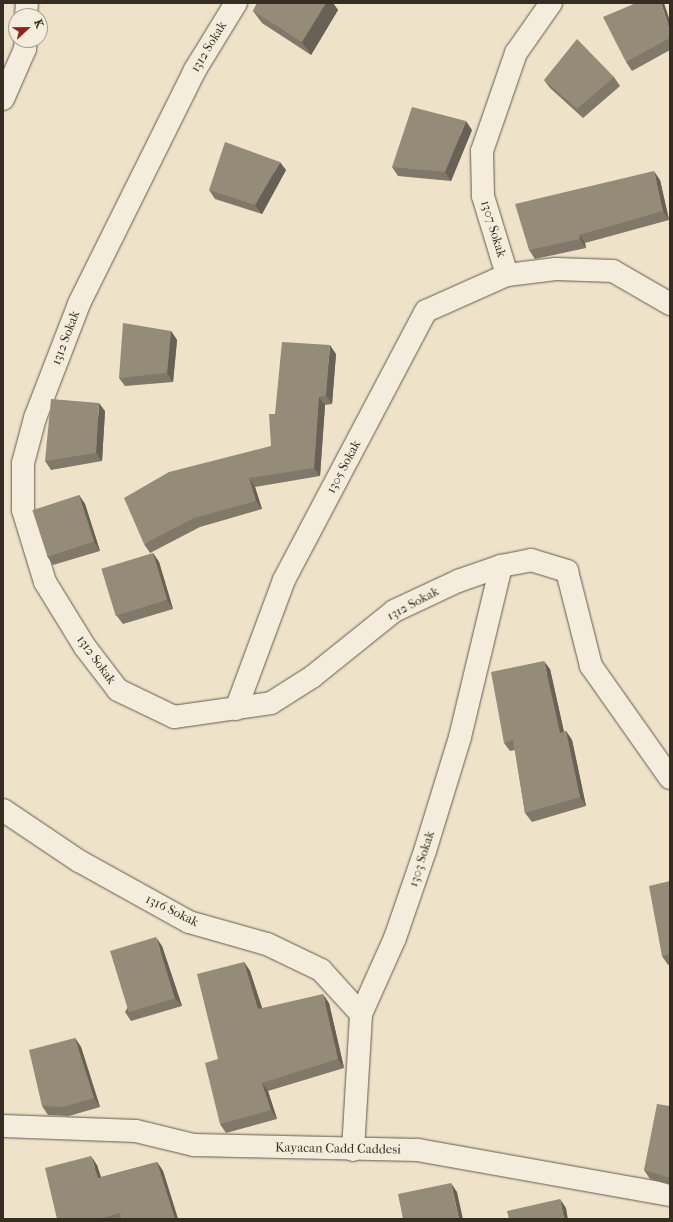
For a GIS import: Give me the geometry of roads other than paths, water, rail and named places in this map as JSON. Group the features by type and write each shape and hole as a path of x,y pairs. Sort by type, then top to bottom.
{"street":[{"name":"1312 Sokak","path":"236,3 195,70 79,304 35,418 24,463 23,510 45,582 85,647 118,690 174,718 271,703 312,677 394,611 458,581 501,566 531,560 567,571 591,666 670,778"},
{"name":"1307 Sokak","path":"552,3 516,53 482,151 483,196 507,276 556,269 613,271 670,304"},
{"path":"3,99 25,48"},
{"name":"1305 Sokak","path":"236,709 284,580 426,311 507,276"},
{"name":"1303 Sokak","path":"353,1150 361,1014 395,938 425,851 462,730 501,566"},
{"name":"1316 Sokak","path":"3,810 79,861 189,922 267,944 321,970 361,1014"},
{"name":"Kayacan Cadd Caddesi","path":"3,1126 136,1131 194,1145 353,1150 418,1150 670,1195"}]}
